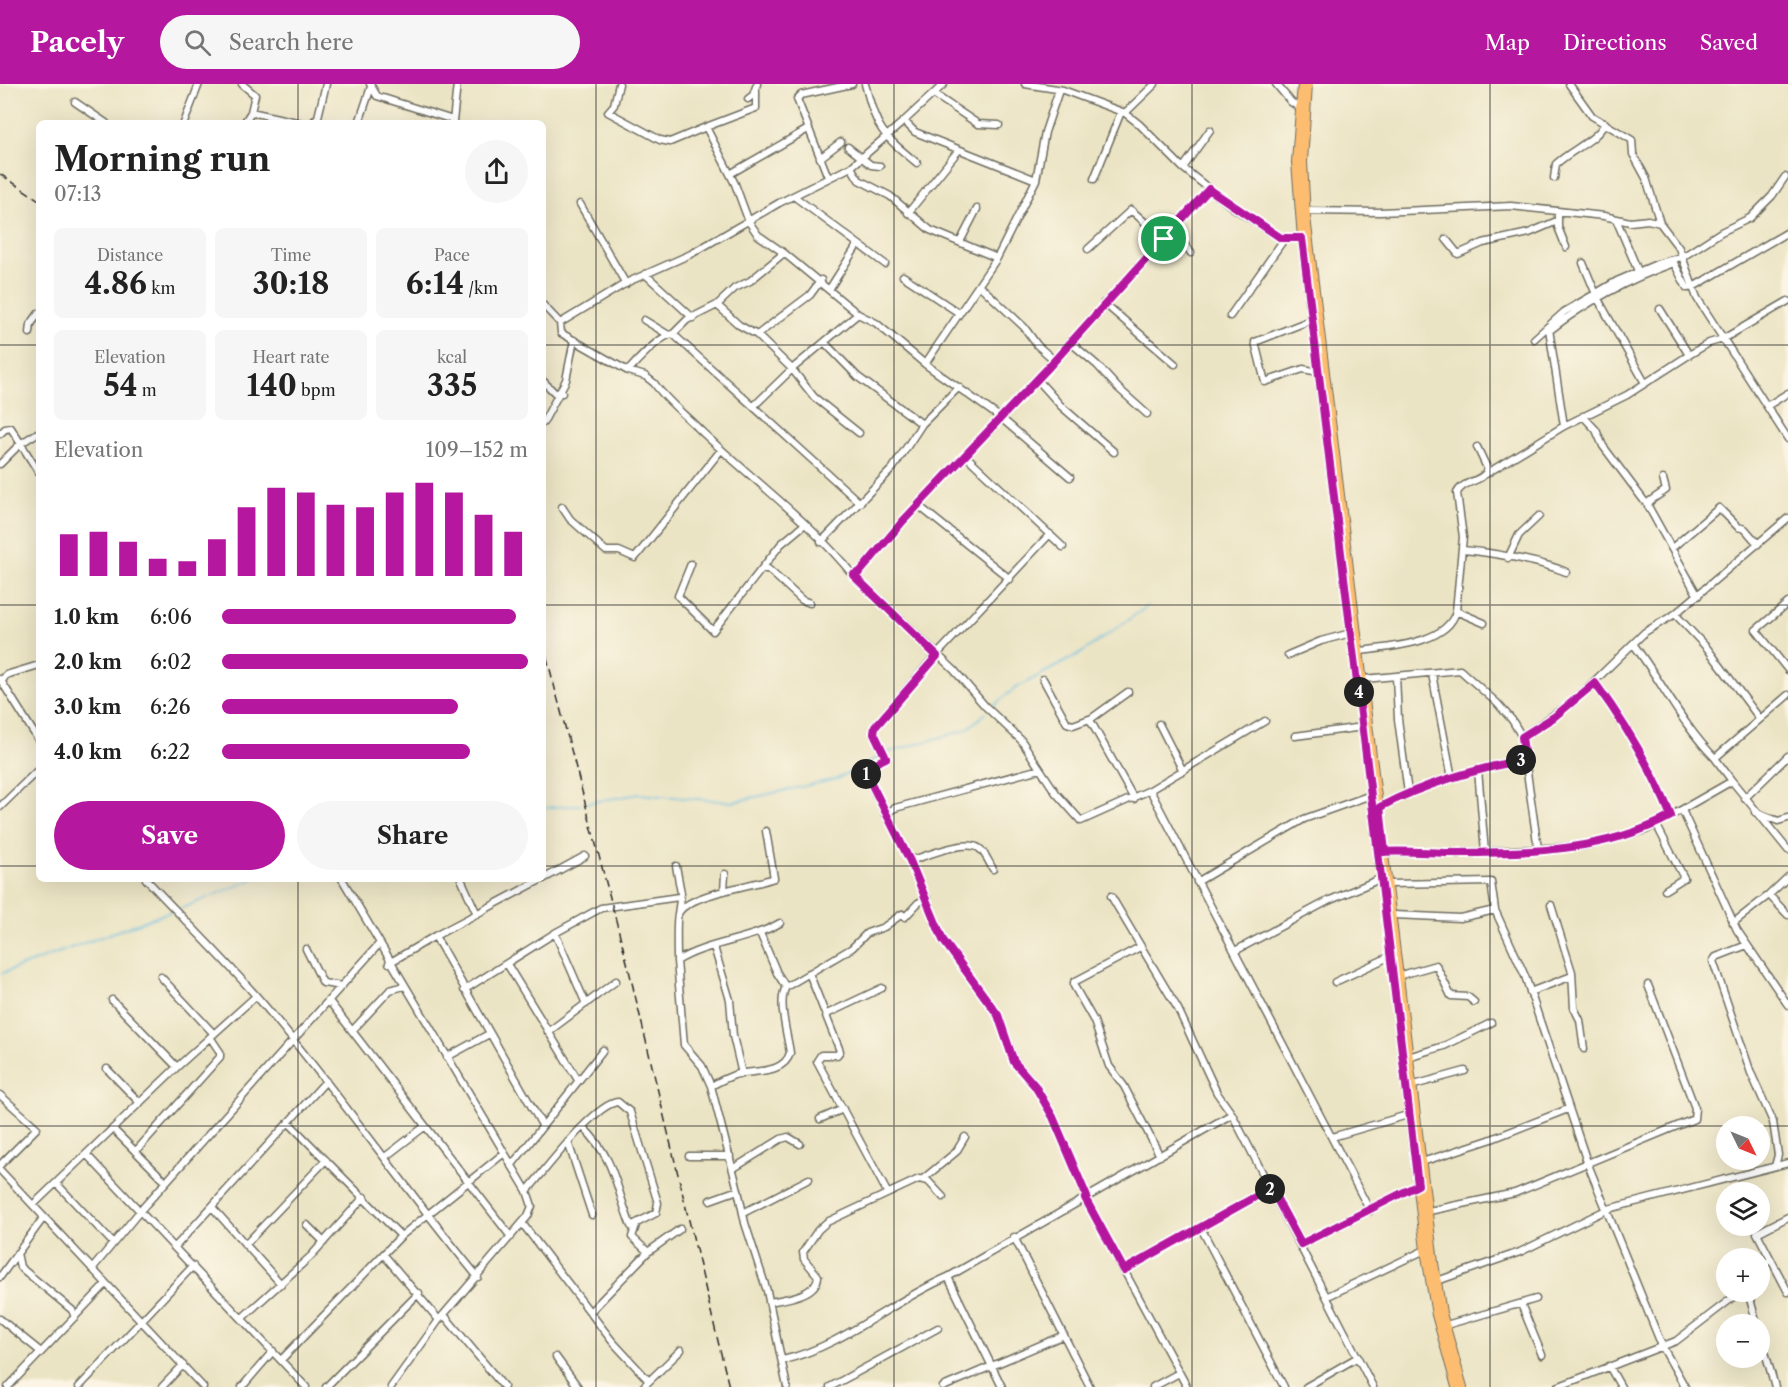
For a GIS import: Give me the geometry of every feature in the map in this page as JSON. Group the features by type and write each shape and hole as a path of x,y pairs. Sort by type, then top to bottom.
{"main road":[{"path":"1302,84 1306,211 1380,807 1382,878 1425,1250 1436,1315 1456,1387"},
{"path":"1308,84 1302,110 1296,162 1302,238 1371,795 1390,884 1437,1281 1446,1325 1464,1387"}],"street":[{"path":"185,120 199,84"},
{"path":"242,84 255,95 251,112 246,120"},
{"path":"315,120 318,117 326,84"},
{"path":"453,120 457,84"},
{"path":"619,84 614,105 608,112 660,140 670,142 756,108 756,87"},
{"path":"828,177 797,99 799,96 852,84"},
{"path":"865,84 868,103 886,138 917,163"},
{"path":"560,323 645,273 691,254 778,203 795,197 828,177 851,167 935,95 944,84"},
{"path":"1025,84 1059,90 1123,113 1139,124 1183,168 1232,207 1285,238 1302,238"},
{"path":"1066,84 1071,94"},
{"path":"1094,179 1123,113 1155,84"},
{"path":"1276,84 1302,110"},
{"path":"1569,84 1592,116 1632,141 1633,154 1646,178 1660,223 1682,257 1693,287 1723,339 1741,363 1749,381 1788,439"},
{"path":"371,85 373,92 384,99 447,120"},
{"path":"360,120 371,85"},
{"path":"748,99 756,87"},
{"path":"925,364 997,258 1036,180 1045,132 1059,90"},
{"path":"935,95 978,124 999,125"},
{"path":"75,102 102,120"},
{"path":"251,112 287,120"},
{"path":"904,121 915,132 958,151 1036,180"},
{"path":"1554,178 1556,164 1585,142 1599,135 1605,123"},
{"path":"706,126 730,174 749,222 759,235 821,280 858,314 876,323 925,364 1001,418 1070,477"},
{"path":"730,174 808,129"},
{"path":"1183,168 1210,130"},
{"path":"820,158 841,142"},
{"path":"848,147 871,165 880,166"},
{"path":"908,213 958,151"},
{"path":"851,167 859,180 890,196 930,230 997,258"},
{"path":"1534,339 1638,271 1682,257 1721,232 1750,218 1772,196 1785,177"},
{"path":"853,575 860,572 1209,189"},
{"path":"795,197 885,264"},
{"path":"580,204 626,284"},
{"path":"1306,211 1380,212 1480,206 1557,211 1660,223"},
{"path":"960,242 977,209"},
{"path":"1088,249 1131,210 1164,239"},
{"path":"1557,211 1557,221 1566,248"},
{"path":"1616,219 1638,271"},
{"path":"1446,239 1458,254 1482,243 1529,233 1557,221"},
{"path":"1173,229 1191,253"},
{"path":"1597,297 1674,263 1687,288 1693,287 1788,232"},
{"path":"1230,316 1285,238"},
{"path":"830,288 858,244"},
{"path":"628,371 642,354 693,318 717,305 721,298 750,281 784,253"},
{"path":"1583,263 1597,297 1644,383"},
{"path":"645,273 693,318"},
{"path":"903,276 959,313"},
{"path":"757,335 810,296 821,280"},
{"path":"979,285 1024,327 1037,345 1054,360"},
{"path":"1360,651 1410,643 1439,633 1452,622 1456,611 1463,526 1456,494 1465,484 1486,474 1564,426 1627,395 1709,343 1723,339 1788,301"},
{"path":"1104,303 1175,364"},
{"path":"717,305 739,325 757,335 792,369 814,397 859,434"},
{"path":"546,308 560,323 561,333 628,371 645,376 654,383 721,450 805,524 821,542 831,548 853,575 1021,740 1064,803 1082,821 1134,799 1265,721"},
{"path":"1660,309 1689,355"},
{"path":"755,405 792,369 858,314"},
{"path":"30,333 31,324 36,317"},
{"path":"644,320 670,334 755,405 860,503"},
{"path":"1306,322 1255,342 1265,382 1304,369 1319,372"},
{"path":"1549,328 1564,426"},
{"path":"546,418 562,393 574,340"},
{"path":"1070,342 1098,365 1117,387 1147,414"},
{"path":"825,343 858,377 922,424"},
{"path":"1037,379 1061,406 1114,452"},
{"path":"546,384 555,393 562,393"},
{"path":"821,542 860,503 905,452 922,424 959,387"},
{"path":"1767,406 1788,393"},
{"path":"1583,416 1596,430 1603,446 1645,502"},
{"path":"0,434 5,429 11,428 36,468"},
{"path":"0,464 20,444 36,434"},
{"path":"1477,447 1487,468 1486,474"},
{"path":"562,507 570,519 606,551 619,551 635,558 721,450"},
{"path":"965,455 1063,547"},
{"path":"1663,479 1666,490 1648,504 1698,596"},
{"path":"919,506 1010,579"},
{"path":"1672,548 1719,508 1758,544"},
{"path":"1508,558 1518,535 1539,516"},
{"path":"1522,737 1554,717 1595,683 1646,632 1698,596 1788,518"},
{"path":"691,564 690,574 678,596 712,631 789,536 805,524"},
{"path":"1050,534 875,727 874,733 886,758 865,769 927,898 928,908 943,940 998,1015 1014,1062 1035,1086 1053,1117 1086,1198 1187,1387"},
{"path":"1462,550 1478,550 1566,572"},
{"path":"762,569 768,569 802,600 810,603"},
{"path":"1788,603 1756,630 1788,670"},
{"path":"1456,611 1484,623"},
{"path":"1675,614 1707,648 1760,719"},
{"path":"1288,655 1321,641 1351,633"},
{"path":"1634,645 1660,680 1697,739 1715,758 1755,812 1788,850"},
{"path":"36,665 6,675 1,680 36,736"},
{"path":"1364,679 1465,672 1512,720 1522,737 1538,849"},
{"path":"1432,674 1452,778"},
{"path":"1395,676 1408,793"},
{"path":"1043,679 1067,723 1073,725 1092,718 1128,692"},
{"path":"1595,683 1632,734 1653,773 1671,816"},
{"path":"1715,758 1788,695"},
{"path":"1092,718 1090,720 1134,799"},
{"path":"1159,724 1183,771"},
{"path":"1295,736 1363,727"},
{"path":"1745,798 1788,756"},
{"path":"1380,807 1408,793 1452,778 1525,759"},
{"path":"885,814 895,808 1040,769"},
{"path":"1478,770 1485,852"},
{"path":"0,807 36,772"},
{"path":"1382,852 1485,852 1585,846 1638,833 1732,781"},
{"path":"1149,790 1370,1210"},
{"path":"1197,882 1304,819 1371,795"},
{"path":"1682,810 1733,923 1788,1005"},
{"path":"1755,812 1778,821 1788,818"},
{"path":"1656,824 1684,878 1665,890"},
{"path":"678,915 690,902 724,891 750,887 774,878 766,831"},
{"path":"910,861 972,845 982,851 993,869"},
{"path":"546,877 585,856"},
{"path":"676,866 679,897 677,961 684,1045 702,1066 711,1086 734,1168 743,1213 769,1302 787,1387"},
{"path":"724,891 725,874"},
{"path":"1733,923 1769,896 1788,877"},
{"path":"1235,951 1328,901 1382,878"},
{"path":"1390,884 1489,880 1492,884 1495,910 1530,992 1587,1162 1662,1346 1685,1387"},
{"path":"149,882 256,996 386,1157 426,1215 478,1277"},
{"path":"344,882 502,1154 527,1191 532,1206 511,1237 442,1317 391,1387"},
{"path":"462,882 477,914"},
{"path":"390,963 435,936 537,882"},
{"path":"1110,896 1178,1009 1217,1093 1232,1114 1301,1244 1373,1387"},
{"path":"1769,896 1788,915"},
{"path":"464,990 555,933 601,909 679,897"},
{"path":"711,1086 742,1074 775,1068 783,1064 790,1056 784,1020 783,992 786,987 852,948 867,933 884,927 902,914 905,916 918,903 927,898"},
{"path":"1551,905 1572,976 1574,1008 1580,1020 1584,1049"},
{"path":"1394,915 1460,918 1495,910"},
{"path":"677,961 689,954 760,933 780,923"},
{"path":"555,933 586,1004"},
{"path":"760,933 777,973 786,987"},
{"path":"435,936 542,1125"},
{"path":"92,1269 140,1211 380,944"},
{"path":"1747,945 1716,957 1714,966 1751,1073 1773,1122 1778,1155 1775,1166"},
{"path":"714,946 730,1000 733,1036 742,1074"},
{"path":"1140,947 1074,982 1074,986 1094,1021 1109,1066 1124,1086 1160,1156"},
{"path":"306,949 323,983 342,986"},
{"path":"1335,982 1391,956"},
{"path":"507,964 578,1080"},
{"path":"1401,975 1436,965 1451,996 1468,997 1474,1002"},
{"path":"808,973 827,1014 840,1051 837,1055 821,1055 818,1061 887,1192"},
{"path":"1530,992 1572,976"},
{"path":"136,1150 220,1057 212,1035 161,977"},
{"path":"548,1032 616,981"},
{"path":"1429,1211 1515,1193 1684,1124 1697,1114 1648,985"},
{"path":"352,1030 390,990 404,986"},
{"path":"827,1014 882,988"},
{"path":"33,1205 177,1067 256,996"},
{"path":"112,1000 177,1067"},
{"path":"329,1001 466,1182 511,1237"},
{"path":"1411,1056 1444,1046 1491,1023"},
{"path":"447,1058 489,1034"},
{"path":"511,1166 603,1050"},
{"path":"107,1069 140,1103"},
{"path":"1414,1085 1465,1071"},
{"path":"175,1247 326,1081"},
{"path":"0,1095 37,1128 0,1165"},
{"path":"527,1191 583,1127 612,1102 621,1103 630,1112 659,1207 656,1213 630,1226 610,1163 594,1138 583,1127"},
{"path":"820,1119 843,1109"},
{"path":"1422,1162 1489,1140 1568,1109"},
{"path":"783,1360 811,1352 1232,1114"},
{"path":"1332,1137 1411,1114"},
{"path":"289,1123 401,1236"},
{"path":"386,1157 424,1126"},
{"path":"113,1129 166,1182"},
{"path":"734,1168 781,1139 788,1137 800,1144"},
{"path":"769,1302 810,1291 815,1286 818,1276 804,1259 803,1252 823,1225 887,1192 923,1179 956,1152 965,1137"},
{"path":"568,1142 592,1215"},
{"path":"281,1360 401,1236 502,1154"},
{"path":"87,1155 306,1387"},
{"path":"1778,1155 1787,1163"},
{"path":"689,1156 730,1156"},
{"path":"245,1245 326,1160"},
{"path":"1437,1281 1520,1252 1608,1209 1787,1163"},
{"path":"0,1170 203,1387"},
{"path":"743,1213 809,1179"},
{"path":"923,1179 943,1197"},
{"path":"56,1183 113,1243"},
{"path":"1301,1244 1418,1185"},
{"path":"1124,1270 1271,1188"},
{"path":"710,1200 738,1190"},
{"path":"242,1318 324,1242 364,1197"},
{"path":"212,1207 281,1284"},
{"path":"0,1276 44,1217"},
{"path":"1765,1248 1757,1231 1788,1217"},
{"path":"522,1223 612,1341 649,1381"},
{"path":"307,1225 324,1242"},
{"path":"636,1225 632,1237 648,1252"},
{"path":"1201,1228 1284,1387"},
{"path":"590,1312 648,1252 680,1229"},
{"path":"1014,1237 1090,1387"},
{"path":"1328,1296 1425,1250"},
{"path":"17,1253 20,1267 74,1313"},
{"path":"384,1255 504,1387"},
{"path":"1770,1260 1785,1279 1788,1292"},
{"path":"79,1387 193,1266"},
{"path":"5,1268 20,1267"},
{"path":"948,1276 1002,1387"},
{"path":"8,1387 74,1313 81,1310 106,1284"},
{"path":"326,1387 419,1293"},
{"path":"1446,1325 1536,1299"},
{"path":"1557,1387 1662,1346 1694,1329 1728,1302"},
{"path":"1521,1304 1542,1355"},
{"path":"0,1320 41,1352"},
{"path":"830,1387 938,1328"},
{"path":"943,1387 1064,1335"},
{"path":"643,1387 681,1350"},
{"path":"242,1387 273,1351"},
{"path":"556,1357 578,1387"},
{"path":"1306,1387 1358,1357"},
{"path":"162,1387 183,1365"},
{"path":"1609,1366 1621,1387"},
{"path":"1770,1368 1775,1387"},
{"path":"1153,1387 1179,1372"}],"waterway":[{"path":"992,707 1014,689 1083,652 1149,605"},
{"path":"886,753 966,730 986,713"},
{"path":"587,803 639,794 733,802 837,779 882,755"},
{"path":"546,808 581,805"},
{"path":"177,910 247,882"},
{"path":"0,974 172,911"}],"railway":[{"path":"0,174 36,198"},
{"path":"546,654 628,966 729,1387"}],"route":[{"path":"1164,239 1074,336 1047,369 903,521 860,572 853,575 937,656 875,727 874,733 886,758 867,767 866,773 910,861 943,940 998,1015 1014,1062 1035,1086 1042,1102 1053,1117 1087,1197 1085,1198 1124,1270 1271,1188 1301,1244 1418,1185 1378,852 1385,852 1380,807 1412,791 1478,770 1525,759 1522,737 1546,723 1595,683 1632,734 1653,773 1671,816 1638,833 1585,846 1460,853 1378,852 1302,238 1281,238 1232,207 1209,189 1164,239"}]}
